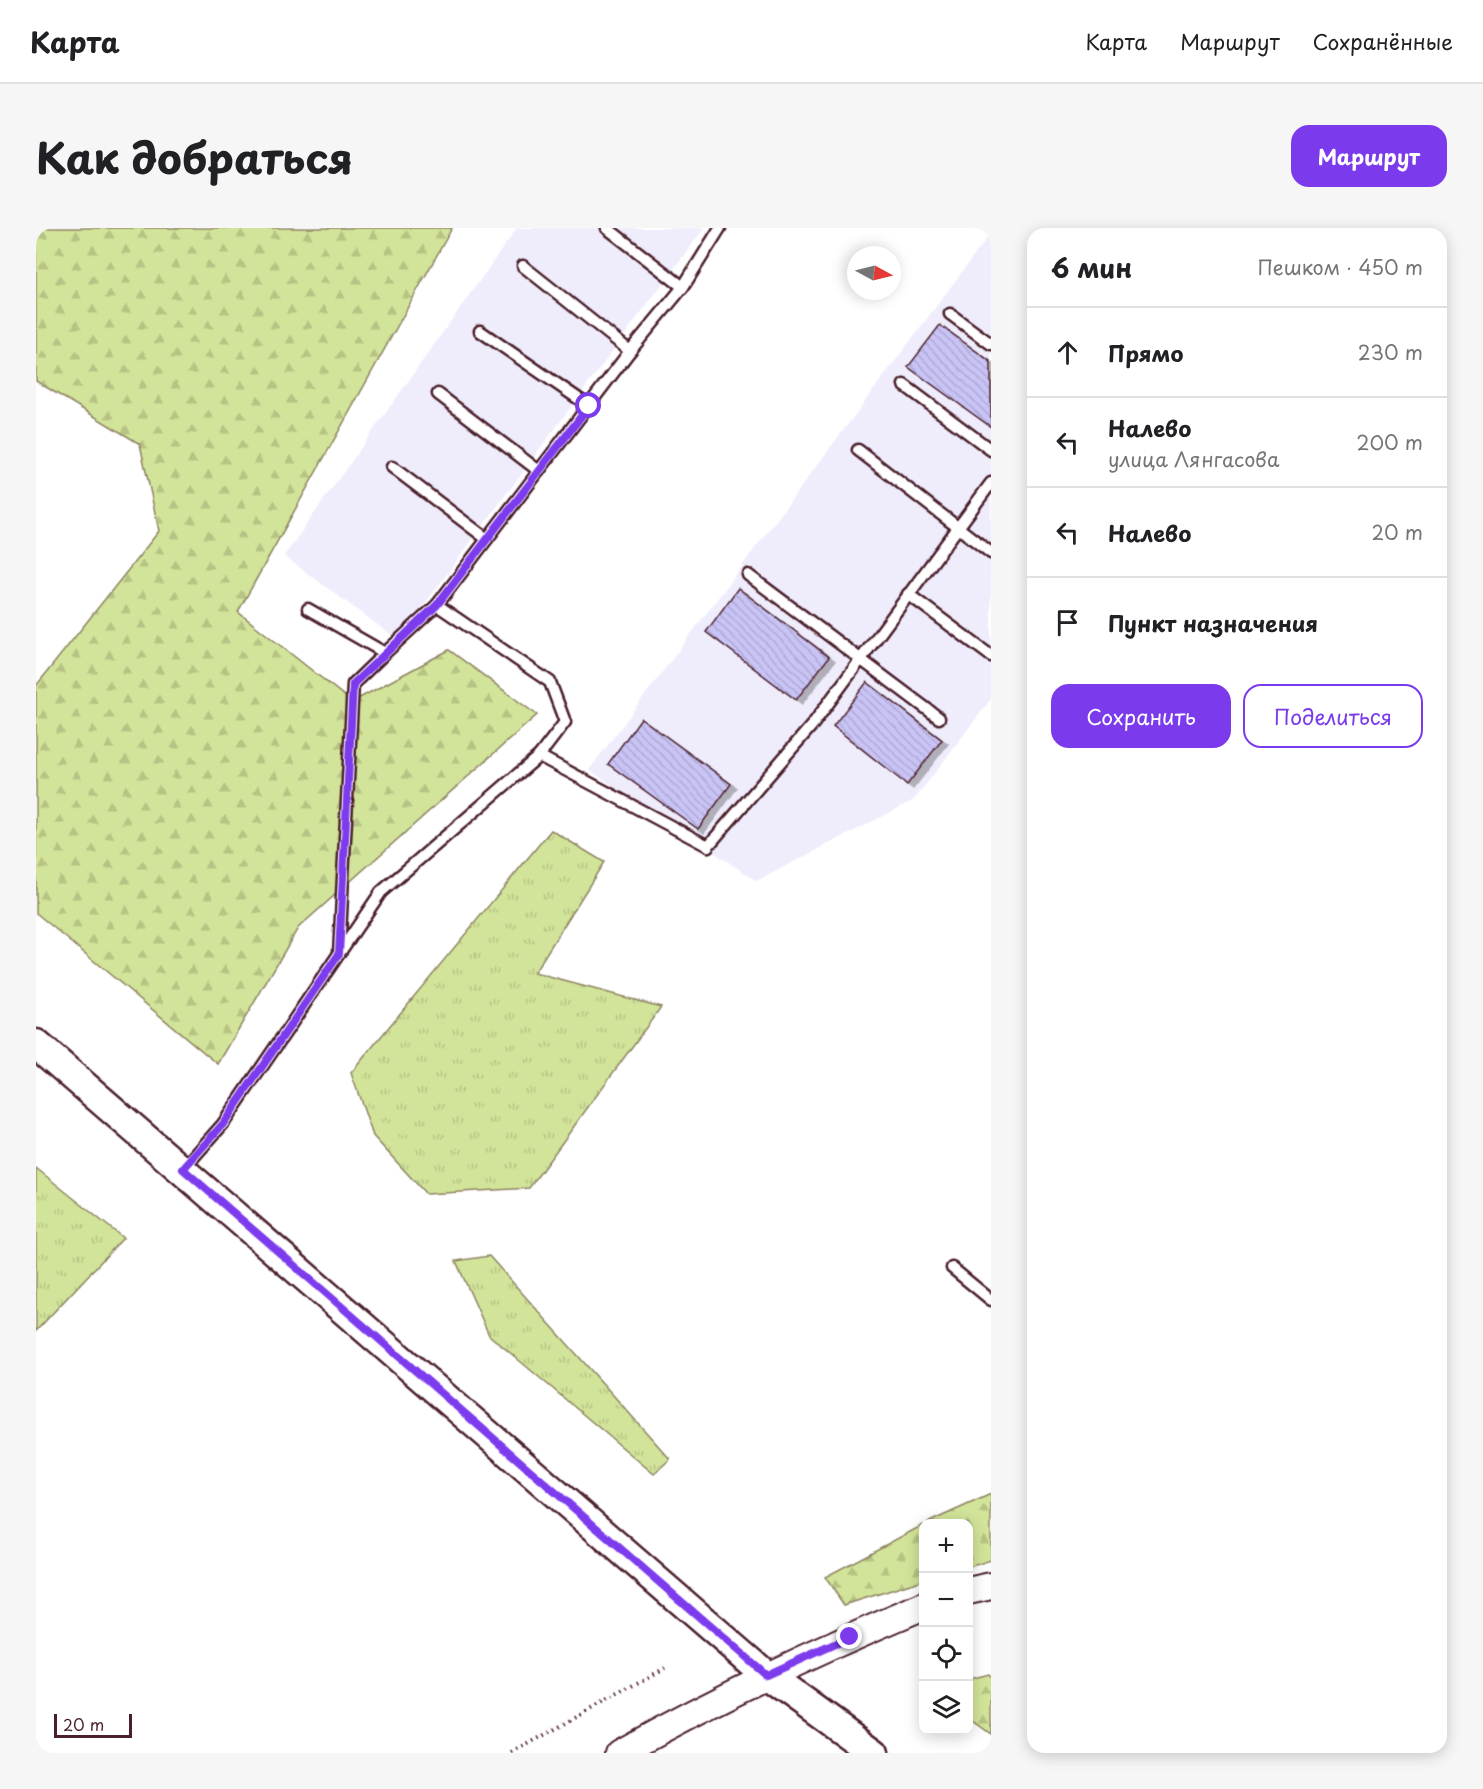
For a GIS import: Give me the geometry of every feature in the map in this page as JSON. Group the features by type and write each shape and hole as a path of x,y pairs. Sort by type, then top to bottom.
{"main road":[{"path":"36,1044 766,1675 874,1753"}],"street":[{"path":"973,1590 991,1586"},
{"path":"619,1753 700,1707 766,1675 919,1608"}],"lane":[{"path":"607,228 683,287"},
{"path":"339,954 353,684 437,605 630,351 683,287 720,228"},
{"path":"523,266 630,351"},
{"path":"950,314 991,344"},
{"path":"480,331 589,406"},
{"path":"904,385 991,450"},
{"path":"438,394 539,471"},
{"path":"858,450 991,553"},
{"path":"392,466 487,539"},
{"path":"539,756 708,846 813,724 991,483"},
{"path":"748,575 939,718"},
{"path":"908,594 991,656"},
{"path":"183,1169 223,1124 381,892 539,756 565,722 550,682 437,605"},
{"path":"308,609 385,653"},
{"path":"952,1268 991,1300"}],"path":[{"path":"512,1753 665,1668"}],"shaded area":[{"path":"517,228 704,228 398,640 284,556"},
{"path":"991,233 991,699 914,800 757,881 589,770"}],"green space":[{"path":"36,228 452,228 238,612 352,702 449,650 537,715 298,928 218,1064 36,913 36,686 159,531 140,444 36,381"},
{"path":"551,830 604,862 534,973 661,1007 529,1188 426,1194 373,1136 351,1073"},
{"path":"36,1168 123,1238 36,1331"},
{"path":"489,1256 670,1459 654,1474 489,1335 456,1261"},
{"path":"991,1494 991,1560 973,1566 973,1519 936,1519"},
{"path":"919,1527 919,1581 844,1605 825,1577"},
{"path":"988,1674 991,1677 991,1734 973,1721 973,1678"}],"building":[{"path":"940,325 991,362 991,427 908,367"},
{"path":"738,588 829,657 796,700 706,632"},
{"path":"867,682 942,740 907,785 833,726"},
{"path":"641,718 731,784 698,829 608,764"}],"route":[{"path":"589,406 437,605 353,684 339,954 223,1124 183,1169 766,1675 850,1637"}]}
